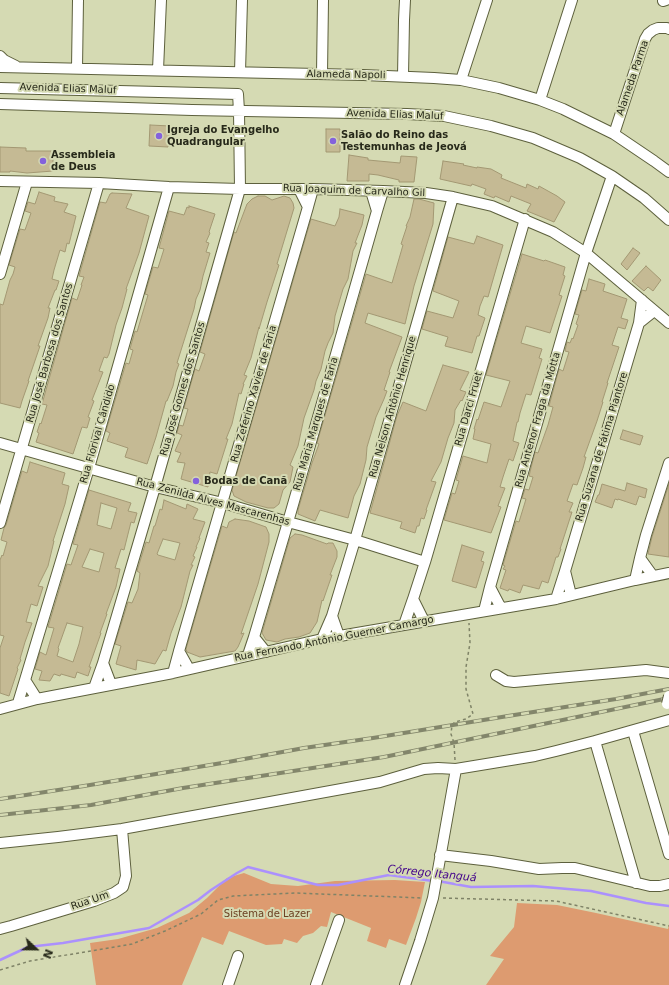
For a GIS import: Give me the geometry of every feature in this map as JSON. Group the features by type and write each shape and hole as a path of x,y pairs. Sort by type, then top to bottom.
{"street":[{"path":"77,68 78,0"},
{"path":"158,70 161,0"},
{"path":"240,72 242,0"},
{"path":"322,74 324,0"},
{"path":"403,76 405,0"},
{"path":"461,80 487,0"},
{"path":"540,100 572,0"},
{"name":"Alameda Parma","path":"614,134 648,34 658,28 669,29"},
{"path":"0,56 11,64 22,68"},
{"name":"Alameda Napoli","path":"0,67 403,76 461,80 499,88 540,100 563,109 614,134 669,172"},
{"name":"Avenida Elias Maluf","path":"0,88 238,94 239,111"},
{"name":"Avenida Elias Maluf","path":"0,104 444,116 491,126 533,138 580,158 612,176 644,198 669,220"},
{"name":"Rua José Gomes dos Santos","path":"94,688 103,663 155,487 240,189 239,111"},
{"name":"Rua Antenor Fraga da Motta","path":"484,611 586,253 612,176"},
{"name":"Rua Joaquim de Carvalho Gil","path":"0,181 99,183 240,189 383,191 426,193 453,197 492,206 553,232 586,253 669,323"},
{"path":"0,274 26,182"},
{"name":"Rua José Barbosa dos Santos","path":"0,523 99,183"},
{"name":"Rua Florival Cândido","path":"18,703 89,468 169,187"},
{"path":"299,189 308,207"},
{"name":"Rua Zeferino Xavier de Faria","path":"173,673 313,189"},
{"path":"371,191 377,211"},
{"name":"Rua Maria Marques de Faria","path":"248,655 288,522 383,191"},
{"name":"Rua Nelson Antônio Henrique","path":"322,639 332,616 355,540 453,197"},
{"name":"Rua Darci Fruet","path":"404,625 425,562 524,219"},
{"name":"Rua Suzana de Fátima Piantore","path":"556,599 639,323 642,300"},
{"path":"639,323 654,311"},
{"name":"Rua Zenilda Alves Mascarenhas","path":"0,443 155,487 222,503 355,540 425,562"},
{"path":"634,580 646,535 669,463"},
{"path":"640,558 653,576"},
{"path":"565,571 571,596"},
{"name":"Rua Fernando Antônio Guerner Camargo","path":"0,709 18,703 173,673 322,639 556,599 669,573"},
{"path":"490,587 501,608"},
{"path":"412,599 424,621"},
{"path":"332,616 339,636"},
{"path":"254,637 266,652"},
{"path":"179,651 189,669"},
{"path":"103,663 111,684"},
{"path":"496,675 506,681 514,682 646,670 669,673"},
{"path":"25,680 37,699"},
{"path":"0,843 122,829 380,782 424,769 438,768 456,770 556,751 669,720 668,700"},
{"path":"633,731 669,854"},
{"path":"595,741 636,883"},
{"path":"405,985 420,941 433,894 456,770"},
{"name":"Rua Um","path":"0,929 94,901 114,893 123,887 126,876 122,829"},
{"path":"440,856 491,860 539,869 575,868 650,886 669,884"},
{"path":"316,985 338,920"},
{"path":"228,985 238,956"}],"path":[{"path":"456,770 454,743 451,734 452,725 455,722 466,719 473,714 466,689 466,667 470,643 468,613"},
{"path":"0,970 30,961 132,944 165,931 201,914 218,900 233,896 295,893 433,894 556,901 669,926"}],"green space":[{"name":"Sistema de Lazer","path":"244,873 271,884 298,886 335,881 395,880 425,882 421,902 406,945 389,939 386,948 367,941 371,928 331,912 327,927 321,926 313,933 303,936 297,943 284,939 282,944 266,945 229,931 223,945 202,937 182,985 96,985 90,943 118,939 157,928 189,913 227,878"},
{"path":"517,903 557,905 668,929 669,924 669,985 486,985 504,959 490,956 514,927"}],"building":[{"name":"Igreja do Evangelho Quadrangular","path":"150,125 170,126 168,147 149,146"},
{"name":"Salão do Reino das Testemunhas de Jeová","path":"326,129 340,129 340,152 326,152"},
{"path":"0,147 26,148 26,151 53,151 53,171 27,173 10,171 0,172"},
{"path":"349,155 368,158 368,160 400,163 401,156 417,157 414,182 399,182 399,180 369,174 369,181 347,181"},
{"path":"443,161 464,164 463,165 477,168 491,169 502,175 501,178 526,188 527,184 538,189 539,186 565,202 554,222 527,211 531,204 511,196 509,202 495,196 494,198 484,194 486,189 472,184 471,186 440,179"},
{"path":"39,192 55,197 54,201 68,204 64,212 76,216 69,244 67,243 65,252 60,250 54,270 52,279 59,281 48,308 50,308 48,318 38,346 40,346 20,408 0,403 0,304 3,305 15,267 9,265 20,229 25,230 31,213 25,211 28,202 35,204"},
{"path":"110,194 132,194 126,208 149,216 139,253 126,289 109,354 107,358 104,357 99,371 103,372 92,400 94,401 88,417 90,418 87,428 82,427 73,454 36,442 39,433 37,432 47,405 42,404 72,298 77,300 82,285 84,277 79,276 100,202 106,203"},
{"path":"258,196 265,196 272,200 284,196 290,198 294,208 277,264 279,265 259,329 259,327 251,358 244,375 247,376 243,384 241,394 239,393 232,424 226,439 228,439 217,474 210,472 208,487 181,479 185,463 177,462 181,453 175,451 182,435 177,433 179,425 183,426 188,409 184,408 195,369 199,371 205,354 200,352 234,232 236,233 247,204"},
{"path":"414,199 434,203 433,224 414,286 405,324 368,313 365,323 402,337 384,390 387,391 376,417 367,447 366,460 360,484 354,496 348,518 320,510 315,521 298,514 298,510 319,444 317,443 366,274 392,283"},
{"path":"189,206 215,214 206,242 209,243 206,252 210,253 177,363 179,364 173,386 166,401 147,464 125,457 128,448 107,441 110,433 106,431 126,363 129,364 133,350 130,349 135,331 137,332 148,295 145,294 153,267 158,268 164,249 159,248 169,211 184,215 187,207 189,208"},
{"path":"340,209 364,215 355,243 357,243 353,251 348,279 343,289 335,316 333,333 325,351 321,369 304,418 298,446 290,465 293,467 290,482 283,490 279,504 274,508 268,508 246,502 234,496 232,490 311,219 335,226 339,217"},
{"path":"477,236 503,245 488,297 484,296 480,306 478,315 485,318 479,336 477,336 472,353 445,346 448,337 422,329 427,311 453,318 459,301 433,291 448,237 474,244"},
{"path":"633,248 640,253 627,270 621,264"},
{"path":"522,254 565,267 563,275 565,276 559,295 562,296 550,333 526,326 521,343 542,349 539,358 542,359 531,395 526,394 517,422 513,441 519,443 513,461 509,459 503,477 500,487 505,488 498,506 501,507 491,533 444,520 452,493 455,494 459,481 456,480 463,456 487,463 491,444 473,439 474,429 484,402 501,407 510,381 486,375"},
{"path":"646,266 661,280 653,291 648,287 644,291 632,281"},
{"path":"589,279 605,284 603,291 627,299 621,318 628,320 625,329 618,327 612,345 619,347 607,383 597,421 584,457 586,457 583,468 577,485 573,484 567,501 573,503 569,512 572,512 561,549 558,557 556,557 548,583 542,581 539,589 523,585 520,593 509,589 508,591 500,588 506,570 503,569 505,566 503,565 516,521 519,522 526,499 522,498 525,489 529,490 533,477 529,476 535,452 538,453 548,425 553,407 549,406 559,369 563,371 569,352 565,351 567,342 570,343 572,338 573,339 578,325 576,324 579,315 575,314 582,290 586,291"},
{"path":"443,365 469,372 460,390 466,392 462,401 461,400 455,410 454,423 441,462 431,481 436,482 427,510 424,519 421,518 415,533 400,528 402,522 370,513 397,416 403,402 426,411"},
{"path":"623,430 643,436 640,445 620,439"},
{"path":"30,462 65,473 62,484 69,486 53,541 48,566 38,586 43,587 37,606 31,604 26,622 32,623 9,696 0,693 0,648 4,636 0,635 0,560 2,555 3,556 7,542 1,540 22,471 27,473"},
{"path":"627,483 647,489 645,498 639,496 636,505 615,499 612,508 595,502 602,484 625,491"},
{"path":"669,484 669,557 648,554 652,537"},
{"path":"89,490 131,503 128,511 137,513 134,523 131,522 124,550 121,549 115,568 120,569 116,587 89,667 91,667 88,676 77,672 75,678 61,674 60,676 54,674 50,681 39,680 42,671 35,669 40,652 46,655 54,628 48,627 67,564 71,565 78,545 73,544","holes":["101,503 117,508 111,529 97,525","90,549 104,553 99,572 82,567","67,623 83,627 73,662 57,656 58,648"]},
{"path":"164,500 186,509 187,504 198,509 193,519 205,522 193,556 195,557 191,565 193,565 166,651 163,650 155,664 137,660 136,670 116,664 121,646 115,644 128,602 132,603 138,589 140,573 137,571 146,542 149,543 160,509 162,510","holes":["163,539 180,543 175,560 157,554"]},
{"path":"235,519 249,521 266,527 269,534 269,542 258,584 241,634 244,633 238,647 235,651 200,657 187,652 186,649 222,526 227,528 229,522"},
{"path":"295,534 327,544 333,543 337,551 337,557 330,575 332,575 323,601 322,600 317,622 310,633 277,642 266,640 262,633 290,538"},
{"path":"462,545 484,552 481,561 484,562 476,588 452,581"}],"waterway":[{"name":"Córrego Itanguá","path":"0,960 28,947 63,943 149,928 198,900 248,867 318,885 338,885 389,875 433,881"},
{"name":"Córrego Itanguá","path":"438,881 471,887 533,886 591,891 646,903 669,906"}],"railway":[{"path":"0,799 228,762 304,748 616,699 669,689"},
{"path":"0,815 91,805 183,788 384,757 669,698"}],"place":[{"name":"Igreja do Evangelho Quadrangular","path":"159,136"},
{"name":"Salão do Reino das Testemunhas de Jeová","path":"333,141"},
{"name":"Assembleia de Deus","path":"43,161"},
{"name":"Bodas de Canã","path":"196,481"}]}
